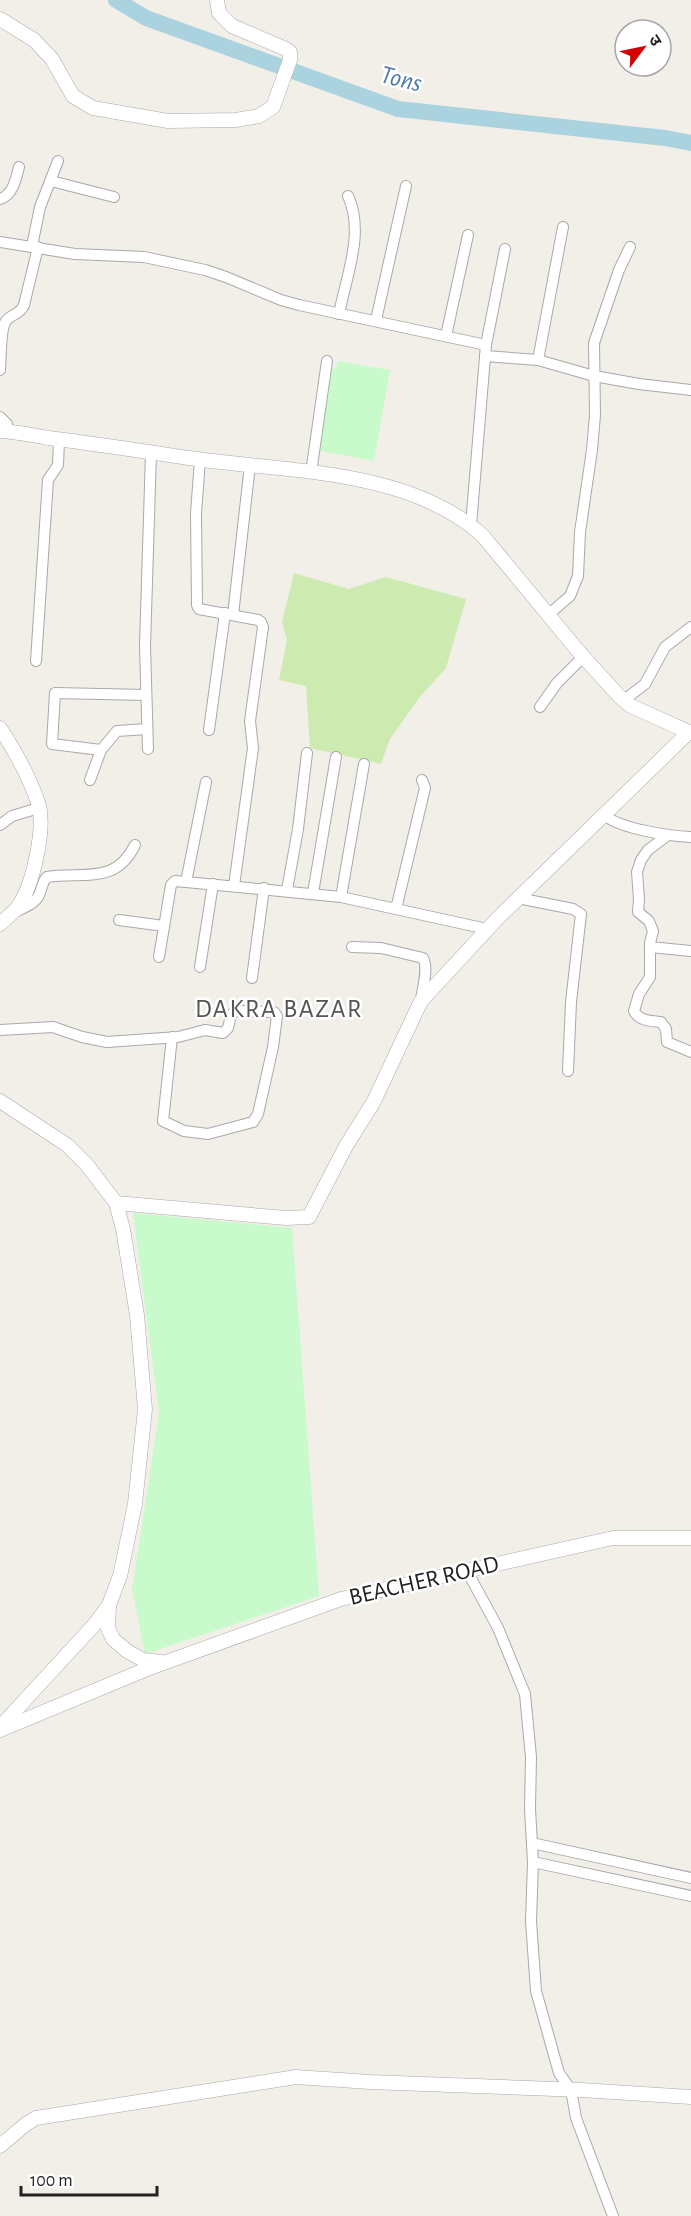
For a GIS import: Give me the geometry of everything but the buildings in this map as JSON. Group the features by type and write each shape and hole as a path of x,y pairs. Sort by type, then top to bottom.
{"street":[{"path":"0,20 34,40 52,59 73,96 93,108 168,121 236,120 260,116 273,107 290,60 290,52 232,26 218,6 209,0"},
{"path":"0,370 4,324 21,312 24,305 35,246 36,221 58,161"},
{"path":"0,199 9,194 19,167"},
{"path":"51,181 114,197"},
{"path":"376,320 406,186"},
{"path":"339,314 351,263 355,222 354,209 348,196"},
{"path":"538,360 563,227"},
{"path":"446,336 468,235"},
{"path":"0,242 75,254 144,257 206,270 281,300 446,336 486,350 538,360 594,376 648,386 691,390"},
{"path":"548,615 570,596 578,576 580,532 593,439 594,343 619,270 630,247"},
{"path":"471,525 486,350 505,249"},
{"path":"311,473 327,361"},
{"path":"0,417 7,424 4,431 376,484 441,507 471,525 483,536 583,657 624,700 631,706 690,732 518,898 421,1000"},
{"path":"36,661 48,480 58,465 59,439"},
{"path":"148,749 145,646 151,453"},
{"path":"200,460 196,513 197,604 199,609 204,611 258,620 264,631 250,722 253,748 234,886"},
{"path":"209,730 229,614 250,465"},
{"path":"624,700 645,684 665,647 691,627"},
{"path":"540,707 557,683 583,657"},
{"path":"101,750 52,744 55,693 146,695"},
{"path":"0,728 32,787 41,819 33,878 19,906 0,924"},
{"path":"90,780 101,750 117,731 147,729"},
{"path":"287,890 298,829 307,753"},
{"path":"313,893 336,757"},
{"path":"341,897 364,764"},
{"path":"396,909 425,788 422,780"},
{"path":"186,882 206,782"},
{"path":"0,825 12,816 39,808"},
{"path":"605,816 621,825 668,835 691,837"},
{"path":"668,835 648,850 637,872 638,912 652,925 650,977 639,994 635,1014 642,1019 662,1022 666,1029 668,1042 691,1052"},
{"path":"12,913 26,907 38,897 47,877 107,872 123,863 135,845"},
{"path":"159,957 171,885 175,881 341,897 487,929"},
{"path":"200,967 213,884"},
{"path":"252,978 264,888"},
{"path":"518,898 573,909 580,914 571,1002 568,1071"},
{"path":"119,920 164,926"},
{"path":"116,1203 286,1218 309,1217 346,1146 374,1101 421,1000 426,969 423,958 381,948 352,947"},
{"path":"650,947 691,951"},
{"path":"0,1030 53,1027 82,1037 107,1042 172,1037 206,1030 223,1033 228,1028 231,1015 235,1011 276,1014 273,1047 258,1114 253,1122 208,1134 184,1131 163,1121 172,1037"},
{"path":"0,1101 67,1144 87,1165 116,1203 123,1229 137,1315 145,1409 135,1504 120,1576 109,1605 0,1729"},
{"name":"BEACHER ROAD","path":"0,1729 166,1662 341,1599 613,1538 691,1538"},
{"path":"467,1571 498,1628 525,1694 531,1757 530,1809 533,1862 531,1921 536,1991 560,2073 571,2090 576,2118 612,2216"},
{"path":"109,1605 108,1628 113,1639 127,1651 143,1660 166,1662"},
{"path":"532,1843 691,1878"},
{"path":"533,1862 691,1896"},
{"path":"0,2146 36,2118 288,2078 691,2097"}],"green space":[{"path":"338,361 390,370 374,461 316,450 330,369 336,369"},
{"path":"294,573 349,589 386,577 466,599 446,668 419,698 390,739 381,764 310,748 306,686 279,680 287,640 282,622"},
{"path":"133,1213 292,1228 319,1596 145,1654 132,1590 159,1413"}],"waterway":[{"name":"Tons","path":"116,0 146,18 398,109 665,138 691,143"}],"district":[{"name":"DAKRA BAZAR","path":"279,1009"}]}
